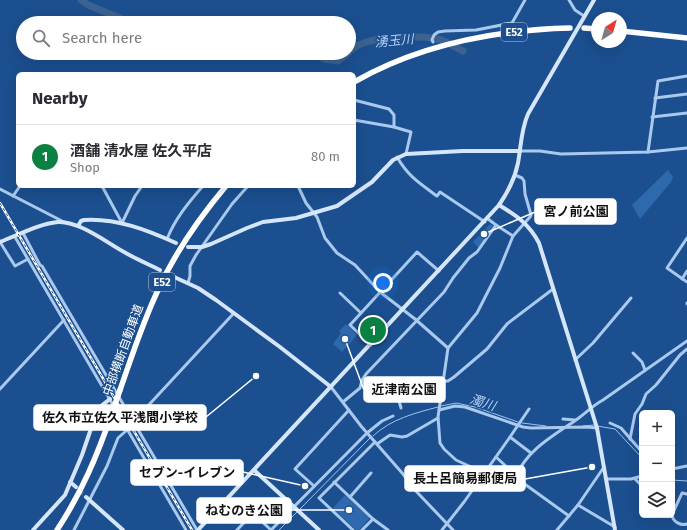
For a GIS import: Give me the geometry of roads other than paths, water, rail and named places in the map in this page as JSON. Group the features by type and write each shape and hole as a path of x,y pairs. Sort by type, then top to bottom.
{"highway":[{"name":"E52","path":"356,81 400,60 459,41 524,30 570,28"},
{"path":"584,28 591,29"},
{"path":"627,32 687,38"},
{"name":"中部横断自動車道","path":"57,530 82,489 94,464 142,328 168,270 199,220 224,188"}],"street":[{"path":"433,39 438,32 476,30 512,23 525,0"},
{"path":"569,0 576,10 584,16"},
{"path":"23,233 40,265 42,266 198,530 371,345 499,205 507,193 515,175 522,133 528,114 594,0"},
{"path":"648,152 658,80 687,76"},
{"path":"655,98 687,94"},
{"path":"356,100 389,108 394,115 394,127"},
{"path":"652,117 687,113"},
{"path":"356,120 394,127 411,132 406,154"},
{"path":"188,247 202,247 256,224 296,218 337,206 348,200 372,182 389,163 397,157 406,154 470,151 540,151 561,154 648,152 687,148"},
{"path":"397,157 410,176 437,196 440,192 513,236"},
{"path":"484,473 456,460 444,449 440,443 438,418 448,348 477,312 500,268 513,236 531,215 525,194 524,181 522,178 515,175"},
{"path":"13,196 19,188"},
{"path":"103,188 122,223"},
{"path":"122,223 141,188"},
{"path":"167,239 181,213 201,188"},
{"path":"188,283 191,263 232,204 246,188"},
{"path":"299,188 306,203 317,217 325,238 335,251 342,258 355,265 380,292 448,348"},
{"path":"0,189 65,222 78,226 160,270"},
{"path":"499,205 525,223 531,229 539,243 596,425 615,528"},
{"path":"78,226 81,221 89,220 122,223 136,226 176,243"},
{"path":"28,259 15,266 0,242 49,224 65,222"},
{"path":"344,402 360,388 362,380 366,374 444,292 469,258 478,252 496,225"},
{"path":"15,236 186,530"},
{"path":"687,238 667,268 687,282"},
{"path":"371,345 350,325 380,292 417,252 439,271"},
{"path":"682,279 687,271"},
{"path":"172,276 208,294 331,387 422,498 452,530"},
{"path":"444,381 454,378 487,349 507,324 553,289"},
{"path":"340,293 361,313"},
{"path":"575,360 593,343 631,298"},
{"path":"133,422 234,313"},
{"path":"0,389 64,320"},
{"path":"516,476 536,448 574,421 590,407 603,400 687,341"},
{"path":"630,439 635,414 642,404 646,394 656,385 687,349"},
{"path":"633,353 642,362 645,370"},
{"path":"401,408 394,384 443,385"},
{"path":"33,530 63,498 82,455 95,417 101,406 110,400"},
{"path":"439,409 455,406 465,407 531,428 596,425"},
{"path":"442,530 464,502 529,409"},
{"path":"314,486 295,469 349,410"},
{"path":"237,530 253,513 271,530 295,508 314,486 368,433 382,421 392,416"},
{"path":"354,530 319,498 375,442 390,435 402,437 410,435 438,418"},
{"path":"563,419 574,421"},
{"path":"610,423 621,428 639,449"},
{"path":"74,530 88,498 107,466 118,438 127,430"},
{"path":"510,437 531,453"},
{"path":"496,457 526,485 569,516"},
{"path":"675,468 687,466"},
{"path":"557,530 578,505 604,467"},
{"path":"254,470 319,530"},
{"path":"350,497 371,473"},
{"path":"607,479 635,479 639,477"},
{"path":"635,479 639,483"},
{"path":"70,482 76,488"},
{"path":"334,482 373,519 388,530"},
{"path":"675,508 682,493 687,494"},
{"path":"88,498 123,530"},
{"path":"578,505 615,528"},
{"path":"672,518 682,525 687,524"},
{"path":"362,530 373,519"}],"waterway":[{"name":"湧玉川","path":"81,0 88,5 115,16"},
{"name":"湧玉川","path":"356,46 378,39 417,37 438,39 463,51"},
{"name":"湧玉川","path":"331,60 339,60"},
{"name":"濁川","path":"441,406 456,403 475,407 518,422"},
{"name":"濁川","path":"373,436 395,421 412,414 438,407"},
{"name":"濁川","path":"522,423 546,426"},
{"name":"濁川","path":"583,426 594,425"},
{"name":"濁川","path":"597,426 615,429 639,455"},
{"name":"濁川","path":"299,510 370,438"},
{"name":"濁川","path":"675,480 687,481"},
{"name":"濁川","path":"279,530 297,512"}],"tunnel":[{"path":"76,487 86,497"}],"railway":[{"path":"0,203 192,530"}],"place":[{"name":"宮ノ前公園","path":"484,234"},
{"name":"酒舗 清水屋 佐久平店","path":"373,330"},
{"name":"近津南公園","path":"345,339"},
{"name":"佐久市立佐久平浅間小学校","path":"256,376"},
{"name":"長土呂簡易郵便局","path":"592,467"},
{"name":"セブン-イレブン","path":"305,486"},
{"name":"ねむのき公園","path":"349,510"}]}
